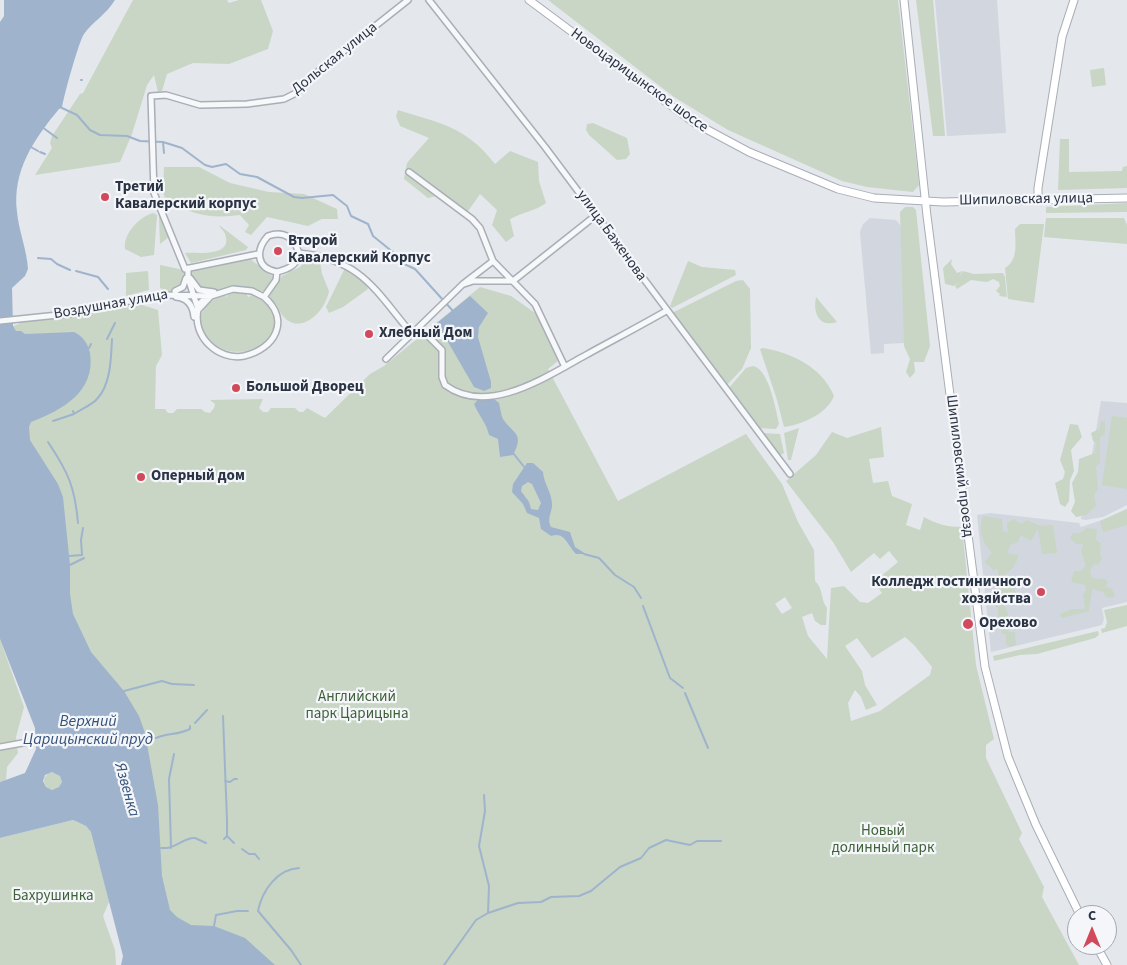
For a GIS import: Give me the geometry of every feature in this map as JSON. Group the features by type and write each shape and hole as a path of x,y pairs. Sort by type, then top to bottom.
{"main road":[{"name":"Новоцарицынское шоссе","path":"529,0 653,94 693,122 730,143 846,191 888,200 926,201"},
{"name":"Шипиловский проезд","path":"904,0 926,201 986,676 1008,756 1036,825 1075,905"},
{"path":"1038,200 1038,188 1062,37 1074,0"},
{"name":"Шипиловская улица","path":"926,201 1127,198"}],"street":[{"name":"Дольская улица","path":"188,268 185,269 154,193 151,96 162,95 200,105 247,104 284,99 296,93 321,69 408,0"},
{"name":"улица Баженова","path":"429,0 545,147 666,311 790,474"},
{"path":"409,172 472,219 480,228 493,261 535,304 565,367"},
{"path":"464,284 473,281 513,281 540,262 595,216"},
{"path":"299,253 294,265 277,272 263,266 258,254 262,242 268,236 275,233 288,237 299,253 325,257 346,265 359,273 412,334"},
{"path":"258,254 188,268 188,278 198,308 199,332 207,344 229,354 244,356 266,344 278,329 278,315 264,297 276,280 277,272"},
{"path":"386,358 464,284 493,261"},
{"path":"188,278 199,290 214,292 198,308 194,317 193,308 189,303 176,297 175,294 188,278"},
{"name":"Воздушная улица","path":"0,321 77,314 133,300 175,294 209,296 223,291 243,289 264,297"},
{"path":"419,327 442,350 442,377 445,385 462,394 494,396 517,390 555,373 666,311"},
{"path":"0,747 28,742"}],"shaded area":[{"path":"935,0 997,0 1006,133 947,136"},
{"path":"870,218 896,220 906,232 923,342 884,344 884,353 871,354 860,232 863,224"},
{"path":"1101,401 1127,403 1127,505 1103,517 1085,520 1081,519"},
{"name":"Колледж гостиничного хозяйcтва","path":"1127,509 1127,602 1102,608 1104,619 1102,625 991,652 977,515 990,513 1079,523 1081,527"}],"green space":[{"path":"133,0 227,0 229,3 239,0 261,0 273,31 268,49 229,64 193,63 167,74 162,91 158,92 154,75 147,85 132,134 120,162 35,175 52,148 50,143 52,136 80,94 83,93"},
{"path":"548,0 898,0 919,185 913,192 867,187 842,181 728,130 674,97"},
{"path":"916,0 933,0 945,136 933,136"},
{"path":"1104,68 1106,85 1092,87 1090,70"},
{"path":"398,110 440,123 463,134 484,151 495,164 510,151 538,162 539,181 546,203 510,219 514,236 506,242 492,225 497,210 480,194 464,217 436,196 428,198 404,179 407,163 429,138 400,126 396,116"},
{"path":"593,123 627,138 630,154 626,159 617,160 589,135 586,130 587,124"},
{"path":"1060,139 1069,139 1069,172 1122,171 1123,167 1127,166 1127,188 1058,190"},
{"path":"164,167 199,167 230,183 269,192 304,194 337,209 338,219 322,219 308,226 267,217 251,235 245,232 249,225 240,215 208,216 192,212 178,205 168,210 163,191"},
{"path":"1127,203 1127,212 1046,213 1046,207"},
{"path":"905,207 913,207 916,210 930,346 924,362 914,362 915,372 910,378 906,372 910,359 904,346 900,212"},
{"path":"153,213 157,215 154,255 141,257 125,249 129,232 142,218"},
{"path":"161,215 170,236 160,244 159,216"},
{"path":"1046,218 1124,218 1127,225 1127,244 1044,237"},
{"path":"1020,224 1044,224 1034,303 1008,299 1005,268 1014,256 1016,245 1015,229"},
{"path":"219,225 248,247 246,250 191,263 185,253 212,252 224,247 226,242 225,234"},
{"path":"308,256 320,261 322,274 329,291 326,301 315,316 299,324 284,318 269,295 282,276 300,267"},
{"path":"249,258 273,277 272,284 267,290 261,291 243,286 235,286 208,293 202,291 191,282 190,275 195,268"},
{"path":"952,259 951,264 957,273 962,271 959,277 963,271 974,274 1003,273 1007,297 999,296 1000,294 996,291 1000,286 999,282 993,279 987,282 971,280 957,289 955,286 959,282 954,286 945,284 943,268"},
{"path":"688,261 702,267 735,270 736,275 672,308 670,306"},
{"path":"160,265 184,270 186,275 185,283 175,291 160,292 162,289 160,288"},
{"path":"345,268 365,282 368,289 343,307 329,313 326,307"},
{"path":"148,271 149,290 126,296 126,273"},
{"path":"743,280 750,289 751,348 742,369 726,386 672,313 736,281"},
{"name":"Английский парк Царицына","path":"480,287 511,296 538,315 558,361 548,369 618,501 746,434 782,484 798,522 814,550 815,581 820,587 823,602 827,608 826,625 821,625 815,621 812,613 802,617 808,636 827,659 831,588 844,586 860,602 868,603 882,593 874,582 898,562 889,551 880,559 874,553 851,572 833,542 786,481 816,455 832,432 847,438 881,427 884,457 869,459 873,483 888,481 892,496 912,504 906,525 920,530 924,517 942,525 962,527 976,665 994,739 986,745 986,758 1022,833 1019,839 1044,887 1042,897 1067,943 1067,955 1074,955 1079,965 225,965 171,946 0,431 13,326 19,324 19,319 133,302 158,310 162,355 156,366 155,409 165,409 168,413 173,413 177,409 201,409 210,413 215,404 210,400 263,399 259,408 263,412 268,412 271,408 295,408 299,412 303,412 307,408 325,418 370,374 384,366","holes":["785,597 792,608 782,614 775,604","905,637 932,667 930,675 880,711 851,721 848,703 855,690 861,697 866,710 877,705 865,685 862,671 845,646 857,638 872,658"]},
{"path":"228,292 247,292 249,297 253,293 265,301 274,312 275,321 272,334 262,344 247,351 232,352 218,347 208,340 201,329 201,317 207,305 223,294 227,297"},
{"path":"816,297 837,322 825,323 821,321 816,313"},
{"path":"763,348 795,358 814,369 829,386 834,396 826,408 805,421 784,427 760,349"},
{"path":"753,366 763,374 771,391 779,424 776,429 758,428 728,389 746,368"},
{"path":"1112,416 1127,418 1127,489 1102,485"},
{"path":"1101,421 1105,421 1105,434 1100,437 1100,463 1096,466 1098,489 1094,495 1096,506 1086,515 1076,517 1071,511 1075,502 1072,483 1078,472 1079,459 1095,453 1096,443 1093,441 1091,433 1099,429"},
{"path":"1070,424 1078,425 1082,437 1071,450 1074,471 1070,480 1069,501 1065,507 1060,504 1055,483 1063,479 1065,472 1060,460"},
{"path":"799,428 791,460 788,460 784,433"},
{"path":"762,433 780,434 784,453 779,456"},
{"path":"1127,509 1127,525 1103,532 1100,521"},
{"path":"984,516 1002,519 1003,531 1008,533 1007,523 1014,519 1021,524 1027,520 1040,526 1053,525 1057,553 1042,554 1038,529 1031,541 1021,535 1018,542 1010,545 1007,553 1018,555 1016,563 1008,572 998,577 998,569 993,570 985,562 992,552 983,540 981,524"},
{"path":"1087,528 1097,529 1096,540 1101,543 1100,554 1102,558 1098,565 1094,564 1090,571 1092,578 1105,579 1108,582 1105,586 1112,589 1115,596 1112,598 1106,597 1103,592 1092,589 1089,611 1062,618 1060,614 1072,609 1085,609 1083,595 1086,590 1085,585 1071,582 1074,571 1081,571 1086,566 1081,551 1083,544 1076,544 1070,538 1073,533 1079,534"},
{"path":"1015,581 1013,586 1017,595 1011,601 1003,603 1008,613 1008,618 1013,624 1013,629 1008,629 1009,632 1015,632 1016,645 1010,647 1006,644 1006,635 1002,633 998,608 989,601 995,588 997,592 1002,592 999,589 1000,583"},
{"path":"1127,605 1127,626 1102,633 1101,629 1105,628 1107,622 1104,610"},
{"path":"1098,631 1099,635 1095,638 1037,654 1020,655 994,661 993,656"},
{"path":"0,639 24,707 16,737 18,753 7,767 6,780 0,782"},
{"path":"53,772 59,775 62,781 59,787 53,790 47,787 44,781 47,775"},
{"name":"Бахрушинка","path":"73,820 86,826 94,835 109,902 103,916 115,950 116,965 0,965 0,838"}],"water":[{"name":"Верхний Царицынский пруд","path":"4,0 115,0 84,34 62,108 50,120 33,144 18,183 16,197 17,212 28,269 25,276 12,288 13,326 16,331 21,331 25,334 74,332 85,341 90,353 88,379 82,389 65,405 31,422 29,427 30,440 58,484 63,497 73,614 91,652 124,691 139,716 145,733 158,805 162,876 170,910 177,917 191,925 214,926 245,938 275,965 121,965 123,956 91,832 86,826 73,820 0,838 0,782 25,773 36,749 35,728 0,639 0,22 4,16","holes":["52,772 60,776 62,782 59,787 52,790 46,787 43,781 45,775"]},
{"path":"470,296 488,313 479,327 478,337 491,382 491,388 484,391 474,387 437,323"},
{"path":"494,399 499,403 503,419 518,438 513,455 500,457 498,439 489,435 474,404 478,400"},
{"path":"527,463 533,463 543,472 552,503 549,518 551,527 570,532 575,547 586,554 576,554 563,537 560,535 551,536 541,529 539,518 527,513 523,504 512,492 513,484","holes":["528,482 532,484 541,503 538,510 531,509 529,502 521,491 522,486"]}],"waterway":[{"path":"62,108 77,115 90,130 100,135 127,136 140,141 163,142 182,148 205,165 212,167 226,164 240,174 257,177 294,197 333,195 347,206 351,216 368,224 373,236 394,253 400,262 415,269 453,311"},
{"path":"42,127 57,138"},
{"path":"163,142 164,153"},
{"path":"31,147 38,151"},
{"path":"40,152 45,154"},
{"path":"38,258 51,259 70,270"},
{"path":"76,271 98,277 108,289"},
{"path":"107,339 115,323"},
{"path":"74,414 92,403 102,393 108,378 112,339"},
{"path":"89,348 91,344"},
{"path":"53,421 74,414 73,411"},
{"path":"48,442 61,462 69,480 75,499 78,523"},
{"path":"513,453 525,468"},
{"path":"69,556 82,555 81,540 83,528"},
{"path":"584,554 599,558 615,575 634,587 641,598"},
{"path":"70,565 84,558"},
{"path":"643,606 670,678 683,688"},
{"path":"124,691 162,681 172,684"},
{"path":"173,684 194,685"},
{"path":"685,693 708,748"},
{"path":"195,723 207,710"},
{"path":"223,716 227,820 227,836 224,839"},
{"path":"156,738 186,731 190,729 190,726"},
{"path":"146,740 156,738"},
{"path":"171,848 169,779 174,754"},
{"path":"225,781 230,782 237,779"},
{"path":"484,795 485,811 479,846 489,886 488,913"},
{"path":"227,836 234,843"},
{"path":"167,848 194,838"},
{"path":"195,838 206,843"},
{"path":"444,965 476,920 488,913 518,903 541,902 551,897 579,896 591,891 620,867 641,858 649,848 666,840 690,845 697,841 721,841"},
{"path":"161,848 166,848"},
{"path":"242,849 249,854 255,854 259,859"},
{"path":"299,868 284,872 272,882 263,896 258,911 291,950 301,965"},
{"path":"214,926 216,915 248,911"}],"place":[{"name":"Третий Кавалерский корпус","path":"105,197"},
{"name":"Второй Кавалерский Корпус","path":"278,251"},
{"name":"Хлебный Дом","path":"369,334"},
{"name":"Большой Дворец","path":"236,388"},
{"name":"Оперный дом","path":"141,477"},
{"name":"Колледж гостиничного хозяйcтва","path":"1041,592"},
{"name":"Орехово","path":"968,624"}],"water label":[{"name":"Язвенка","path":"126,790"}],"park label":[{"name":"Новый долинный парк","path":"883,840"}]}
